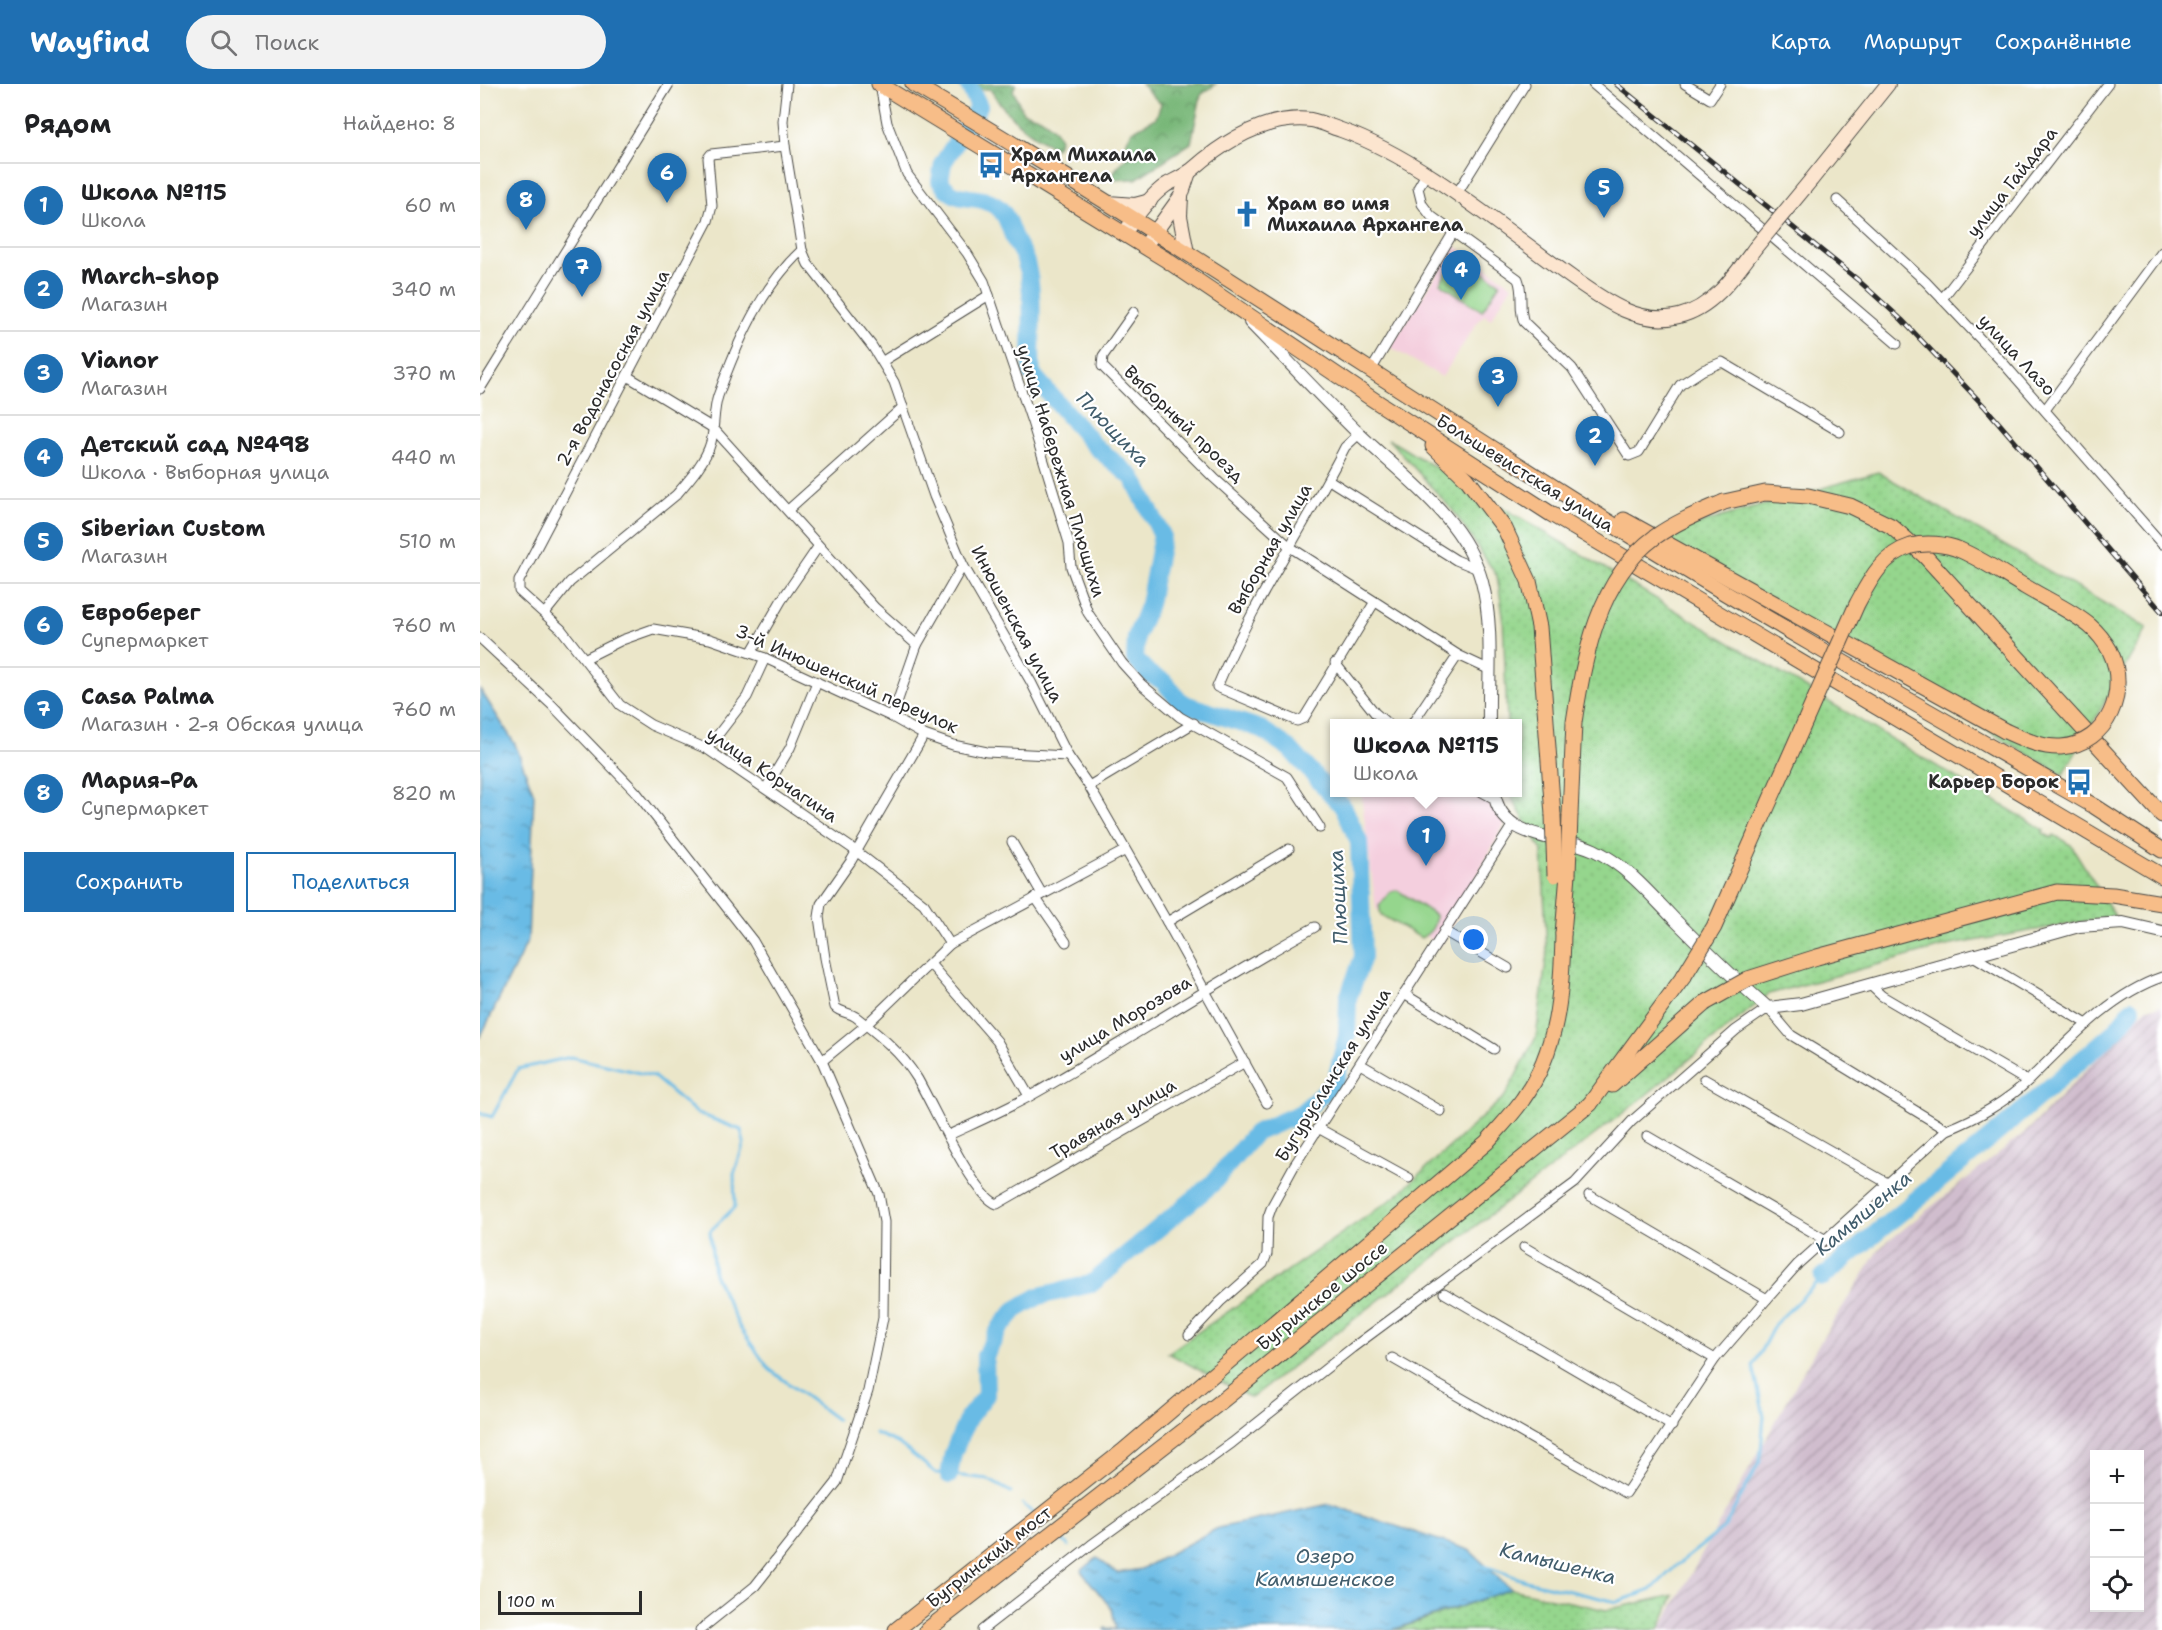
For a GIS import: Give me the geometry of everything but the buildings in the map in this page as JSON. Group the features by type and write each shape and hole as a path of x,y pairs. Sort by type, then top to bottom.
{"main road":[{"name":"Большевистская улица","path":"879,84 1145,246 1405,420 1551,514 2162,876"},
{"name":"Большевистская улица","path":"913,84 1155,232 1370,372 1761,614 2094,806 2162,850"},
{"path":"1124,234 1134,219 1164,186 1189,172 1217,148 1274,122 1312,120 1371,142 1426,174 1612,303 1629,312 1653,318 1680,316 1701,306 1729,282 1888,84"},
{"path":"1187,253 1180,216 1181,196 1189,172"},
{"path":"1145,246 1181,196"},
{"path":"1107,203 1135,205 1150,201"},
{"path":"896,1630 1064,1499 1487,1142 1524,1098 1546,1058 1559,1010 1563,934 1562,875 1553,815 1539,627 1529,581 1505,529 1467,479 1405,420"},
{"path":"1506,457 1683,552 2005,731 2030,742 2047,746 2074,745 2091,737 2104,724 2117,698 2118,684 2110,651 2090,626 1959,549 1927,544 1911,546 1896,553 1874,573 1857,604 1714,927 1684,976 1590,1104"},
{"path":"1562,875 1570,815 1574,722 1583,663 1599,614 1624,569 1654,538 1686,519 1725,501 1765,493 1808,496 1850,506 1891,526 1924,555 2162,815"},
{"path":"1590,1104 1705,1004 1748,979 1817,957 2057,892 2114,895 2162,903"},
{"name":"Бугринское шоссе","path":"1076,1514 1218,1404 1525,1159 1590,1104"},
{"name":"Бугринский мост","path":"927,1630 1076,1514"}],"street":[{"path":"480,389 669,84"},
{"name":"Инюшенская улица","path":"787,84 783,121 785,146 802,250 819,280 882,361 903,407 934,496 963,565 1031,682 1068,756 1089,786 1167,922 1267,1104"},
{"name":"улица Набережная Плющихи","path":"879,84 887,123 907,174 967,253 984,280 1069,543 1071,567 1076,585 1088,613 1122,663 1141,684 1180,717 1194,723 1240,753 1287,777 1320,828"},
{"path":"1456,195 1487,140 1525,84"},
{"path":"1593,84 1897,344"},
{"path":"1685,84 1710,99 1720,84"},
{"name":"улица Гайдара","path":"1942,299 2108,84"},
{"name":"2-я Водонасосная улица","path":"519,591 519,581 708,221 712,206 708,158 711,154 785,146"},
{"path":"1426,174 1418,188 1422,204 1431,216 1518,279 1522,289 1521,315 1524,322 1572,368 1605,415 1625,452 1635,456 1639,452 1680,385 1703,370 1722,362 1840,432"},
{"name":"улица Лазо","path":"1838,200 1942,299 2045,410 2162,542"},
{"path":"1370,372 1453,233"},
{"path":"545,613 570,582 676,495 709,449 717,399 743,331 763,299 802,250"},
{"path":"2045,410 2162,252"},
{"path":"882,361 989,295"},
{"path":"1236,308 1359,434 1442,511 1478,569 1489,626 1489,719"},
{"name":"Выборный проезд","path":"1134,312 1103,356 1102,366 1214,478 1290,547"},
{"path":"627,376 713,428 874,608 917,645"},
{"path":"788,510 903,407"},
{"name":"Выборная улица","path":"1335,663 1304,718 1297,721 1217,687 1235,644 1329,480 1345,447 1359,434"},
{"path":"1329,480 1456,560 1478,569"},
{"path":"751,652 780,601 818,547"},
{"path":"1290,547 1458,656 1488,669"},
{"path":"892,717 917,645 963,565"},
{"name":"улица Корчагина","path":"519,591 545,613 586,658 620,705 651,725 707,748 855,851 924,904 951,944"},
{"path":"1374,603 1335,663 1375,713 1383,719"},
{"name":"3-й Инюшенский переулок","path":"586,658 622,639 653,628 710,639 765,658 892,717 924,735 953,745 987,752 1068,756"},
{"path":"480,638 553,706 621,776 678,843 753,941 822,1061 867,1160 879,1194 884,1222 883,1318 868,1391 837,1482 755,1586 700,1630"},
{"path":"1415,719 1458,656"},
{"path":"707,748 747,697 765,658"},
{"path":"766,788 790,748 817,682"},
{"path":"1089,786 1194,723"},
{"path":"924,735 821,904 819,917 836,1007 839,1011 853,1014 900,1053 950,1135"},
{"path":"1495,797 1512,826 1540,837 1594,850 1631,874 1734,979 1768,1008 1791,1035 1947,1130"},
{"name":"Бугурусланская улица","path":"1189,1335 1220,1302 1263,1264 1268,1246 1268,1217 1272,1206 1318,1128 1512,826"},
{"path":"1012,842 1039,896 1066,942"},
{"path":"1167,922 1289,849"},
{"path":"822,1061 866,1025 951,944 1124,850"},
{"path":"982,1630 1091,1545 1232,1443 1361,1341 1575,1183 1632,1120 1736,1030 1768,1008 1801,1004 2079,926 2123,923 2162,932"},
{"name":"улица Морозова","path":"950,1135 1029,1096 1204,990 1315,927"},
{"path":"1444,931 1508,968"},
{"path":"1973,956 2087,1024"},
{"path":"931,965 997,1041 1029,1096"},
{"path":"1392,1358 1626,1492 1715,1359 1798,1264 1947,1130 1965,1124 2027,1081 2087,1024 2145,983 2162,977"},
{"path":"1869,984 1882,996 2027,1081"},
{"path":"1404,994 1494,1049"},
{"name":"Травяная улица","path":"950,1135 974,1181 988,1202 997,1204 1245,1062"},
{"path":"1360,1064 1441,1111"},
{"path":"1704,1079 1889,1184"},
{"path":"1318,1128 1409,1178"},
{"path":"1647,1136 1826,1240"},
{"path":"1589,1195 1767,1299"},
{"path":"1524,1247 1715,1359"},
{"path":"1444,1293 1672,1426"}],"shaded area":[{"path":"1455,246 1512,285 1491,319 1484,315 1477,323 1442,377 1390,347"},
{"path":"1362,797 1487,797 1502,808 1505,823 1441,945 1376,909"},
{"path":"2162,1006 2162,1630 1660,1630 1818,1345 1881,1247 2029,1129 2146,1008"}],"green space":[{"path":"956,84 1016,84 1013,90 1023,112 1040,118 1053,128 1060,139 1056,148 1018,123 990,89 962,89"},
{"path":"1141,84 1216,84 1201,95 1191,143 1136,179 1112,180 1115,170 1130,153 1125,144 1132,131 1156,118 1161,104"},
{"path":"1458,255 1500,283 1482,311 1440,283"},
{"path":"1388,439 2044,830 2043,833 2052,838 2054,835 2071,845 2115,916 1946,946 1769,994 1640,1100 1251,1398 1168,1353 1396,1196 1505,1096 1536,1037 1547,953 1542,851 1511,797 1522,797 1522,719 1507,719 1503,615 1497,576 1454,512"},
{"path":"1878,472 2147,628 2063,775 1656,536"},
{"path":"1397,890 1435,915 1432,929 1421,938 1381,915 1379,906 1390,892"},
{"path":"1511,1589 1606,1610 1674,1595 1659,1630 1395,1630"}],"water":[{"path":"480,689 515,744 534,794 528,940 480,1038"},
{"name":"Озеро Камышенское","path":"1329,1504 1469,1550 1511,1589 1392,1630 1104,1630 1105,1628 1116,1629 1112,1609 1081,1571 1097,1558 1117,1573 1141,1569 1218,1528"}],"waterway":[{"name":"Плющиха","path":"968,84 979,106 943,163 940,181 953,194 988,202 1000,209 1005,216 1025,260 1029,277 1032,304 1032,374 1095,446 1133,478 1162,535 1149,604 1136,637 1135,659 1149,674 1163,681 1182,703 1261,729 1289,748 1330,793"},
{"name":"Плющиха","path":"949,1475 953,1453 968,1418 986,1395 985,1356 1000,1328 1015,1310 1039,1296 1091,1284 1212,1184 1255,1133 1301,1113 1335,1083 1347,1036 1348,998 1363,957 1359,842 1344,808 1334,797"},
{"name":"Камышенка","path":"1823,1277 2115,1031 2132,1009"},
{"name":"Плющиха","path":"480,1113 492,1117 518,1069 571,1057 653,1076 697,1113 741,1130 744,1143 734,1174 735,1207 710,1231 714,1274 740,1328 769,1369 837,1420"},
{"name":"Камышенка","path":"1485,1566 1526,1581 1617,1602 1651,1590 1677,1565 1724,1528 1760,1461 1764,1416 1753,1366 1775,1324 1823,1277"},
{"name":"Плющиха","path":"875,1433 898,1443 936,1473 987,1479 1011,1492"},
{"path":"1023,1504 1035,1515"},
{"path":"1057,1535 1069,1546"}],"railway":[{"path":"1616,84 1858,280 1902,320 1985,407 2162,612"}],"place":[{"name":"Храм Михаила Архангела","path":"991,165"},
{"name":"Евроберег","path":"667,203"},
{"name":"Храм во имя Михаила Архангела","path":"1247,214"},
{"name":"Siberian Custom","path":"1604,218"},
{"name":"Мария-Ра","path":"526,230"},
{"name":"Casa Palma","path":"582,297"},
{"name":"Детский сад №498","path":"1461,300"},
{"name":"Vianor","path":"1498,407"},
{"name":"March-shop","path":"1595,466"},
{"name":"Карьер Борок","path":"2079,782"},
{"name":"Школа №115","path":"1426,866"}]}
